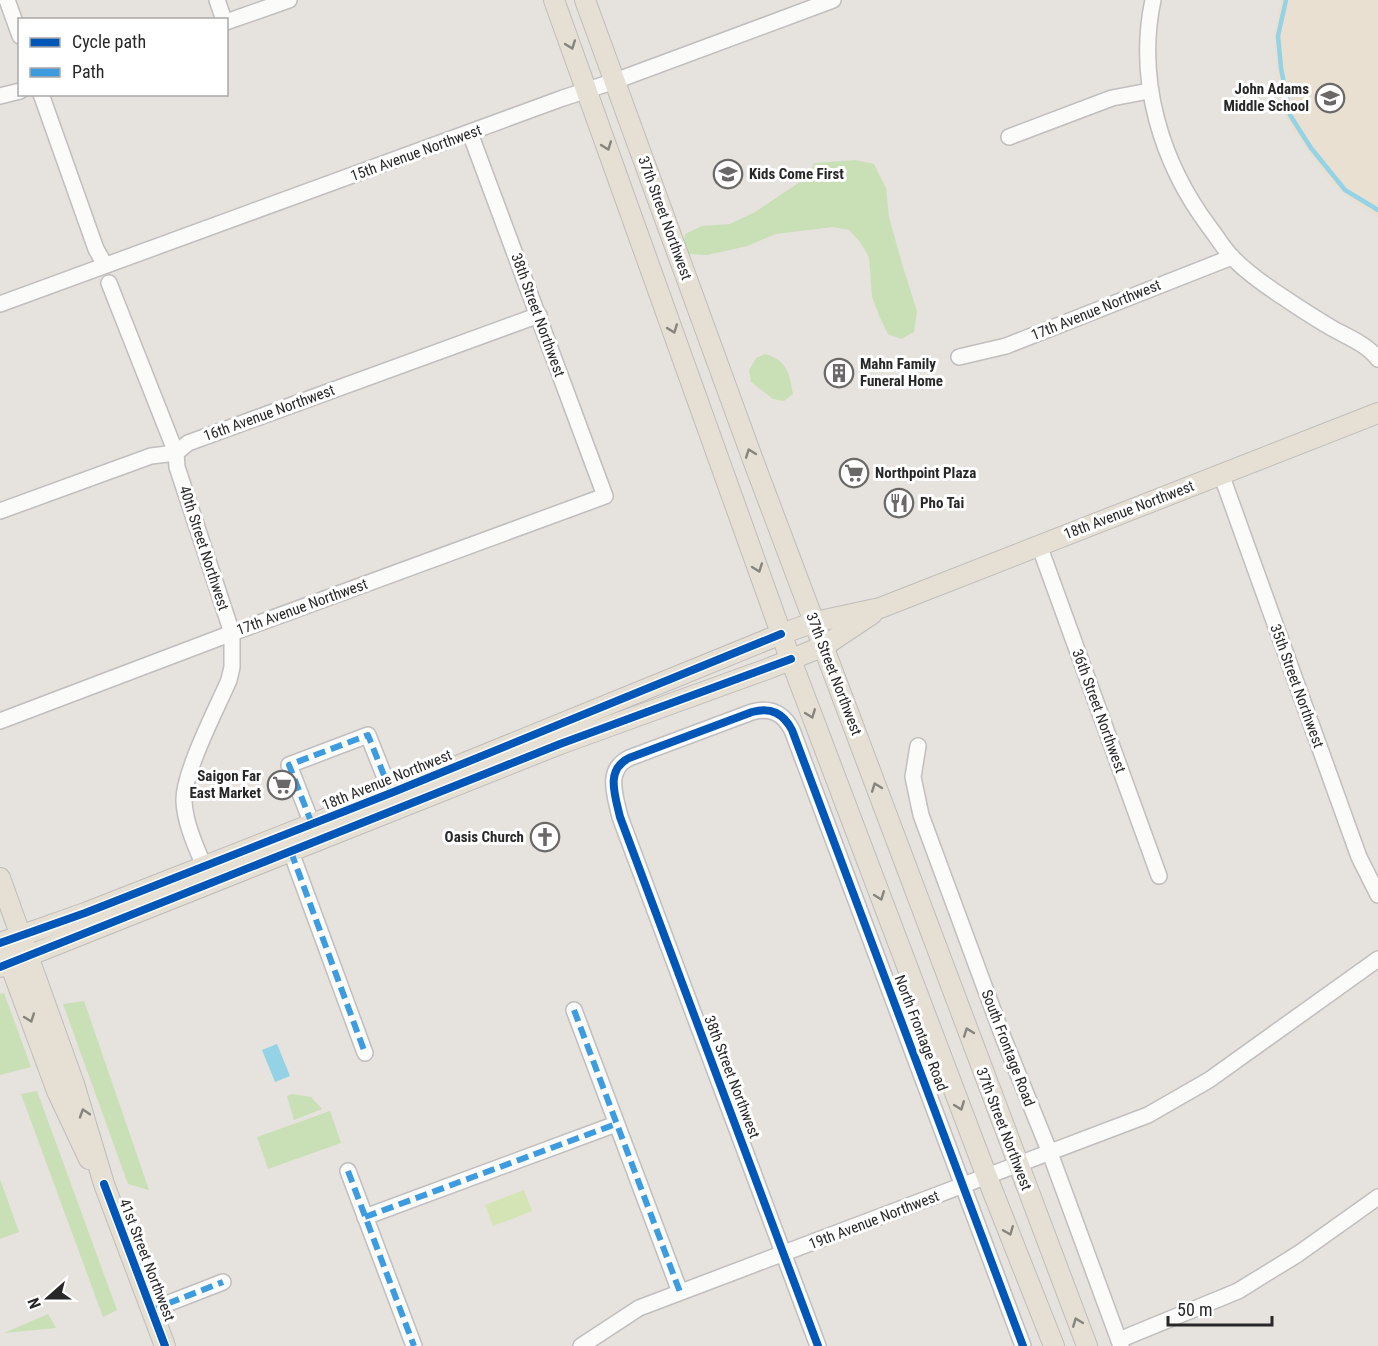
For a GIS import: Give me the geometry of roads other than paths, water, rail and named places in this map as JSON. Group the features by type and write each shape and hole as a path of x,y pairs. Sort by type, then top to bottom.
{"main road":[{"name":"37th Street Northwest","path":"554,0 781,634 987,1177 1054,1346"},
{"name":"37th Street Northwest","path":"585,0 753,460 1087,1346"},
{"name":"18th Avenue Northwest","path":"12,962 207,875 312,824 781,634 815,622 880,608 1378,413"},
{"name":"18th Avenue Northwest","path":"1,940 207,875 291,852 560,744 824,646 880,608"},
{"name":"41st Street Northwest","path":"0,878 21,935 12,962"},
{"name":"41st Street Northwest","path":"1,940 12,962 61,1101 81,1145 104,1184 165,1346"}],"street":[{"path":"6,0 18,31"},
{"path":"217,0 224,18"},
{"path":"228,20 289,0"},
{"name":"15th Avenue Northwest","path":"0,304 833,0"},
{"path":"1153,0 1147,44 1149,91 1159,129 1179,181 1198,212 1232,257 1284,298 1366,347 1378,359"},
{"path":"1009,137 1112,98 1149,91"},
{"path":"0,96 18,92"},
{"path":"41,96 96,249 105,265"},
{"name":"38th Street Northwest","path":"470,134 605,496"},
{"name":"17th Avenue Northwest","path":"959,357 1006,346 1232,257"},
{"name":"40th Street Northwest","path":"108,283 176,453 177,467 232,633 229,680 197,755 184,800 187,816 207,875"},
{"name":"16th Avenue Northwest","path":"0,512 151,456 176,453 188,443 539,315"},
{"name":"35th Street Northwest","path":"1221,474 1359,857 1378,895"},
{"name":"17th Avenue Northwest","path":"0,721 605,496"},
{"name":"36th Street Northwest","path":"1039,545 1159,876"},
{"name":"North Frontage Road","path":"620,817 614,774 621,762 757,711 771,711 782,715 792,730 1023,1346"},
{"path":"312,824 290,765 299,761 368,735 391,793"},
{"name":"South Frontage Road","path":"918,746 913,777 921,815 1120,1343"},
{"name":"38th Street Northwest","path":"620,817 818,1346"},
{"path":"291,852 365,1053"},
{"name":"19th Avenue Northwest","path":"581,1346 639,1308 1148,1115 1209,1080 1378,959"},
{"path":"574,1010 680,1292"},
{"path":"365,1216 616,1124"},
{"path":"348,1171 414,1346"},
{"path":"1120,1343 1238,1291 1298,1254 1378,1197"},
{"path":"151,1310 223,1282"}],"water":[{"path":"277,1044 290,1076 275,1082 262,1050"}],"waterway":[{"path":"1286,0 1278,36 1281,68 1290,115 1311,148 1345,190 1378,210"}],"place":[{"name":"John Adams Middle School","path":"1330,98"},
{"name":"Kids Come First","path":"728,174"},
{"name":"Mahn Family Funeral Home","path":"839,373"},
{"name":"Northpoint Plaza","path":"854,473"},
{"name":"Pho Tai","path":"899,503"},
{"name":"Saigon Far East Market","path":"282,785"},
{"name":"Oasis Church","path":"545,837"}]}
